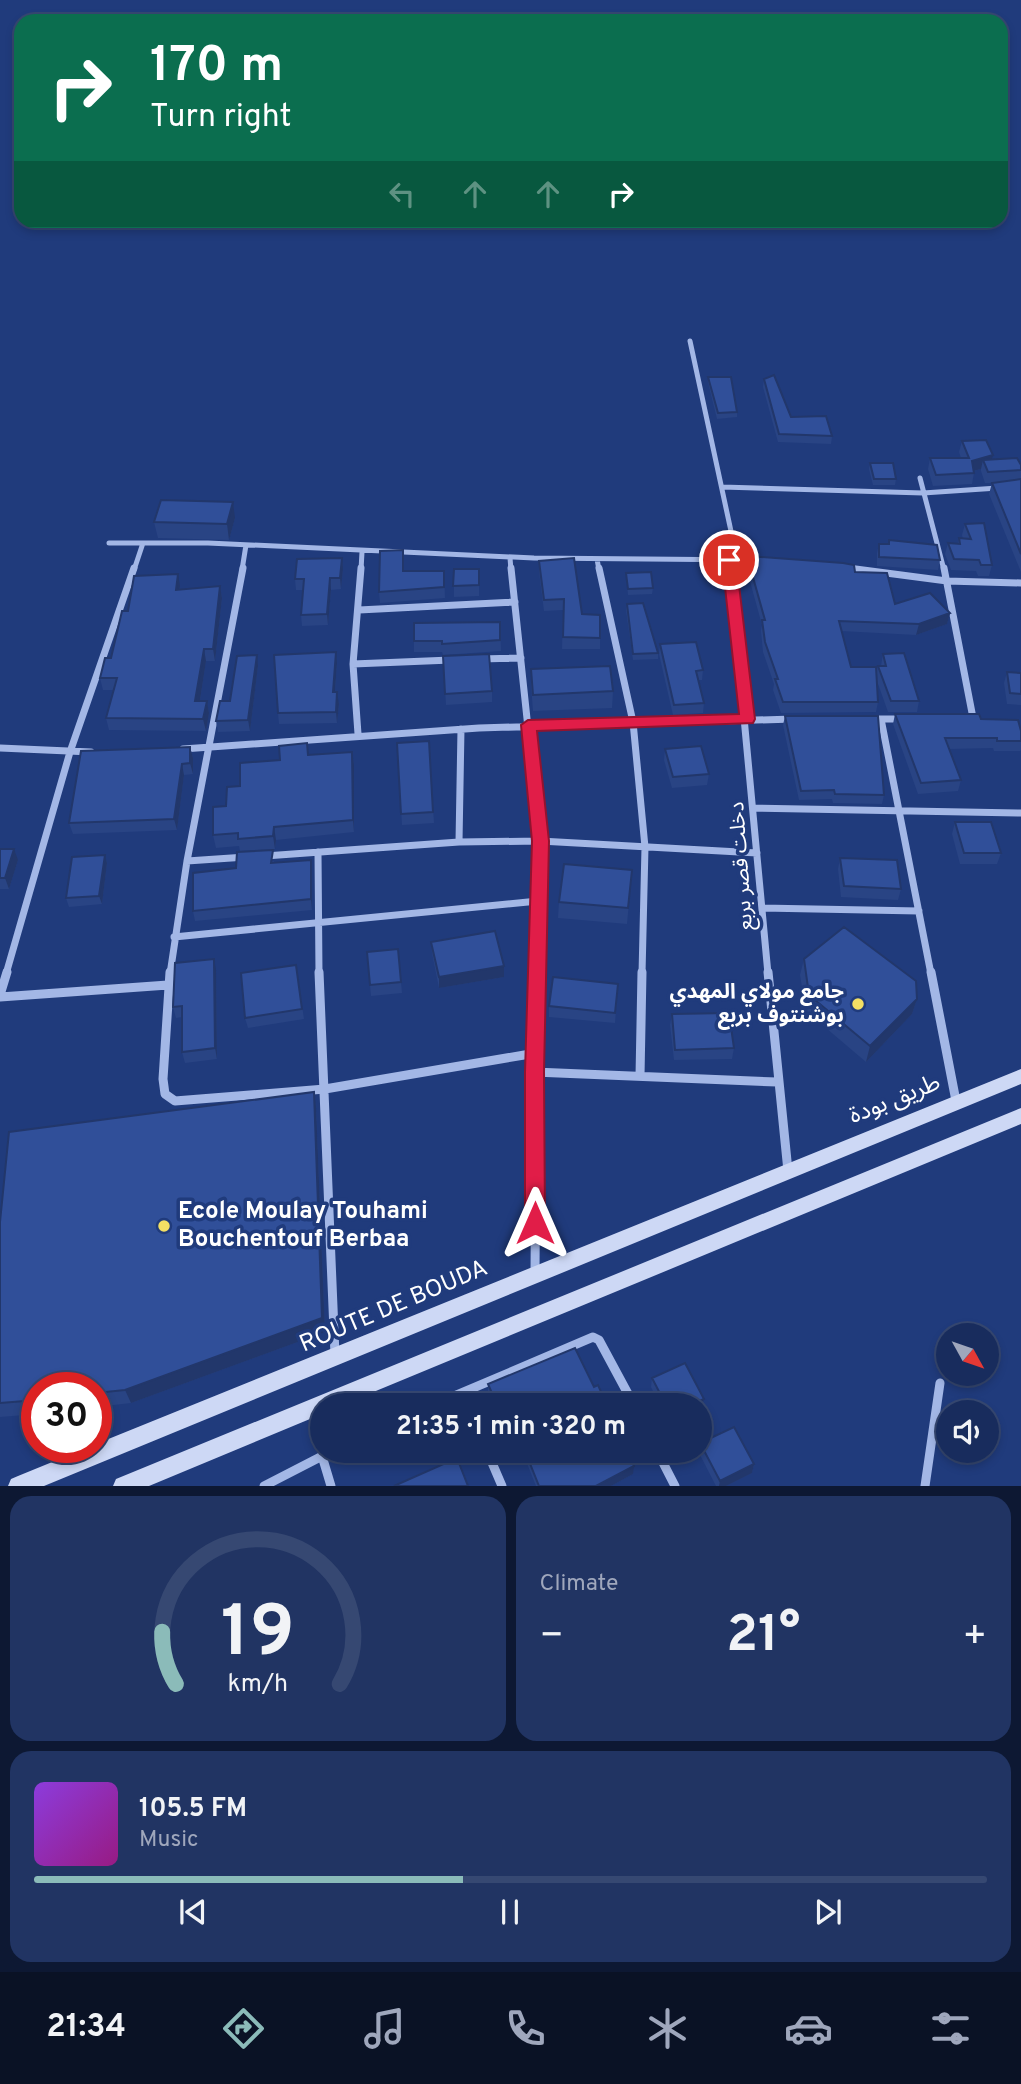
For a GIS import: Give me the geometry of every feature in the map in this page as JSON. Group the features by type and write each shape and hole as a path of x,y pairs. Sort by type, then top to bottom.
{"main road":[{"name":"طريق بودة","path":"788,1171 1021,1076"},
{"path":"123,1486 1021,1116"},
{"name":"ROUTE DE BOUDA","path":"18,1486 335,1359 788,1171"}],"street":[{"name":"دخلت قصر بربع","path":"690,341 722,487 733,559 777,1082 788,1171"},
{"path":"920,478 947,581 973,719"},
{"path":"722,487 923,493 1009,487"},
{"path":"109,543 246,545 510,558 763,561"},
{"path":"143,543 70,752 0,996 168,985"},
{"path":"246,545 174,937 168,985 163,1079 165,1094 174,1101 326,1089 536,1053"},
{"path":"358,734 354,664 362,552"},
{"path":"510,558 540,841 534,1072 535,1274"},
{"path":"597,559 633,722 645,847 640,1076"},
{"path":"839,567 947,581 1021,583"},
{"path":"359,610 515,602"},
{"path":"354,664 521,658"},
{"path":"168,749 210,748 358,734 528,725 801,719"},
{"path":"868,719 908,719"},
{"path":"881,719 956,1101"},
{"path":"960,719 986,719"},
{"path":"460,842 461,729"},
{"path":"0,748 98,751"},
{"path":"755,808 1021,813"},
{"path":"187,860 460,842 540,841 757,853"},
{"path":"318,852 321,924 320,1019 326,1089 335,1359"},
{"path":"174,937 538,901"},
{"path":"762,908 919,911"},
{"path":"534,1072 777,1082"},
{"path":"463,1393 593,1337 598,1340 627,1393"},
{"path":"925,1486 940,1386"},
{"path":"264,1486 310,1462"},
{"path":"328,1463 331,1486"},
{"path":"492,1463 502,1486"},
{"path":"663,1463 675,1486"}],"building":[{"path":"774,375 791,417 826,416 832,436 779,434 764,379"},
{"path":"708,377 731,377 737,412 718,413"},
{"path":"986,440 993,455 972,461 974,473 936,475 930,458 969,458 962,441"},
{"path":"1017,458 1021,470 988,472 983,460"},
{"path":"870,463 893,463 896,479 874,479"},
{"path":"1021,479 1021,554 992,483"},
{"path":"161,500 233,502 227,524 154,522"},
{"path":"984,523 992,565 981,565 979,560 954,559 948,543 960,544 959,538 971,539 965,524"},
{"path":"889,540 937,545 940,560 879,557 879,544 889,544"},
{"path":"403,550 403,571 444,571 444,587 379,592 380,551"},
{"path":"747,556 843,563 854,565 855,572 887,573 895,604 930,593 950,613 919,624 839,621 851,667 876,667 878,702 783,702 765,642 762,620 765,620"},
{"path":"342,558 340,578 330,578 327,614 301,615 304,579 295,579 297,559"},
{"path":"574,558 582,614 600,615 600,638 563,637 564,599 544,600 539,561"},
{"path":"454,569 479,569 479,585 453,586"},
{"path":"651,572 653,588 628,589 626,573"},
{"path":"178,574 176,590 220,586 213,649 204,649 195,701 207,701 203,719 106,718 117,678 100,678 105,658 111,658 122,611 128,611 134,576"},
{"path":"643,603 658,653 633,654 627,604"},
{"path":"500,622 500,640 442,644 442,641 414,641 414,623"},
{"path":"696,642 703,670 696,671 704,703 674,705 660,644"},
{"path":"336,652 333,692 337,692 336,712 278,713 274,655"},
{"path":"904,653 919,701 891,701 878,666 886,666 883,654"},
{"path":"489,654 492,691 445,694 443,656"},
{"path":"257,655 248,720 216,721 220,701 230,701 237,656"},
{"path":"610,666 613,691 533,695 531,669"},
{"path":"1007,672 1021,673 1021,694 1010,693"},
{"path":"895,714 979,714 981,719 1018,720 1021,741 945,738 961,780 921,783"},
{"path":"785,716 878,716 884,795 835,794 834,790 801,791"},
{"path":"429,741 433,812 401,814 397,743"},
{"path":"307,743 308,755 352,752 353,820 274,827 273,836 238,839 238,833 213,835 213,807 226,806 227,787 240,786 240,763 280,760 279,746"},
{"path":"701,746 709,774 673,777 665,749"},
{"path":"190,747 190,763 182,764 174,819 69,823 81,751"},
{"path":"955,822 991,822 1001,853 964,853"},
{"path":"0,849 14,849 5,878 0,878"},
{"path":"273,850 271,863 311,860 311,899 193,911 193,873 236,868 237,852"},
{"path":"105,855 99,896 66,898 72,857"},
{"path":"840,858 897,860 901,889 844,886"},
{"path":"564,864 632,870 628,908 559,902"},
{"name":"جامع مولاي المهدي بوشنتوف بربع","path":"844,927 916,981 917,999 870,1046 809,995 804,959"},
{"path":"495,931 504,966 439,977 431,942"},
{"path":"398,949 401,982 370,985 367,952"},
{"path":"214,959 215,1048 182,1052 182,1006 173,1007 175,963"},
{"path":"296,965 302,1009 245,1018 241,973"},
{"path":"553,977 618,984 615,1013 549,1006"},
{"path":"729,1013 734,1048 675,1050 672,1014"},
{"name":"Ecole Moulay Touhami Bouchentouf Berbaa","path":"314,1092 322,1318 125,1390 112,1391 112,1372 21,1372 21,1401 0,1403 0,1222 9,1132"},
{"path":"575,1348 594,1387 598,1385 602,1393 492,1393 488,1384"},
{"path":"685,1363 701,1393 660,1393 652,1378"},
{"path":"734,1427 754,1464 720,1481 711,1463 712,1437"},
{"path":"446,1463 459,1463 468,1486 394,1486"},
{"path":"530,1463 633,1463 634,1466 596,1486 539,1486"}],"place":[{"name":"جامع مولاي المهدي بوشنتوف بربع","path":"858,1004"},
{"name":"Ecole Moulay Touhami Bouchentouf Berbaa","path":"164,1226"}],"route":[{"path":"535,1223 534,1072 540,841 528,725 747,719 729,560"}]}
